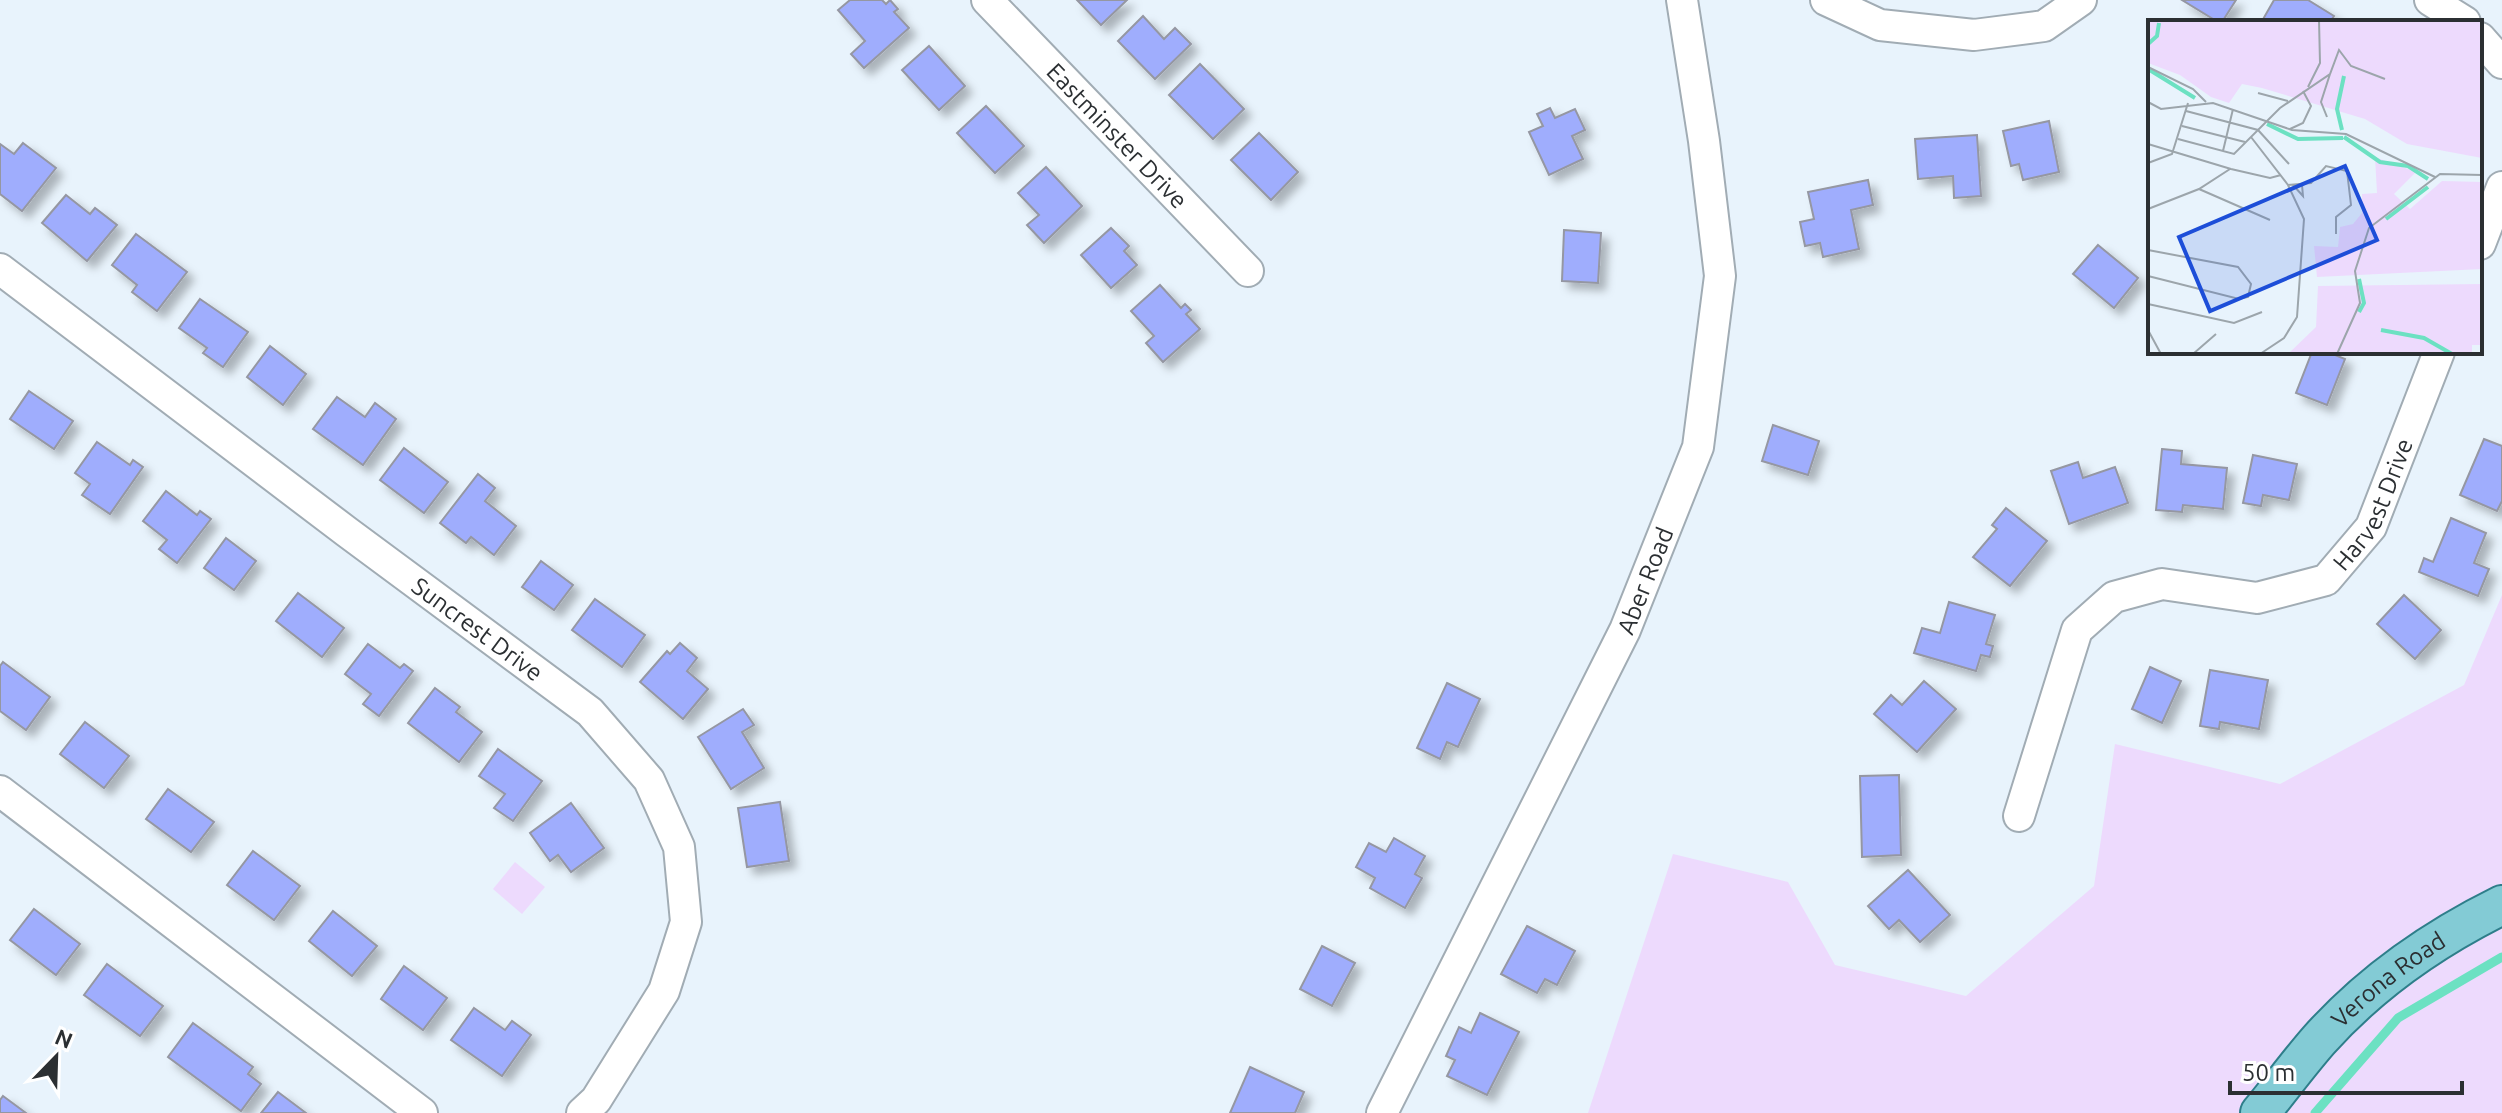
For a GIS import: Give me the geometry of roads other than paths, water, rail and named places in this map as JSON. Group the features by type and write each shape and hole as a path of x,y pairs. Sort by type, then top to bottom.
{"main road":[{"name":"Verona Road","path":"2260,1113 2320,1039 2367,993 2424,948 2502,905"}],"street":[{"name":"Eastminster Drive","path":"987,0 1248,271"},
{"name":"Aber Road","path":"1382,1113 1625,630 1698,447 1720,276 1704,141 1682,0"},
{"path":"1826,0 1880,25 1974,35 2044,26 2081,0"},
{"path":"2430,0 2462,20"},
{"path":"2482,40 2502,63"},
{"path":"2482,239 2502,187"},
{"name":"Suncrest Drive","path":"0,269 590,712 649,780 679,847 686,922 664,991 596,1100 582,1113"},
{"name":"Harvest Drive","path":"2019,816 2077,630 2114,597 2162,584 2257,598 2326,580 2371,527 2438,354"},
{"path":"0,791 422,1113"}],"waterway":[{"path":"2315,1113 2398,1018 2502,957"}]}
